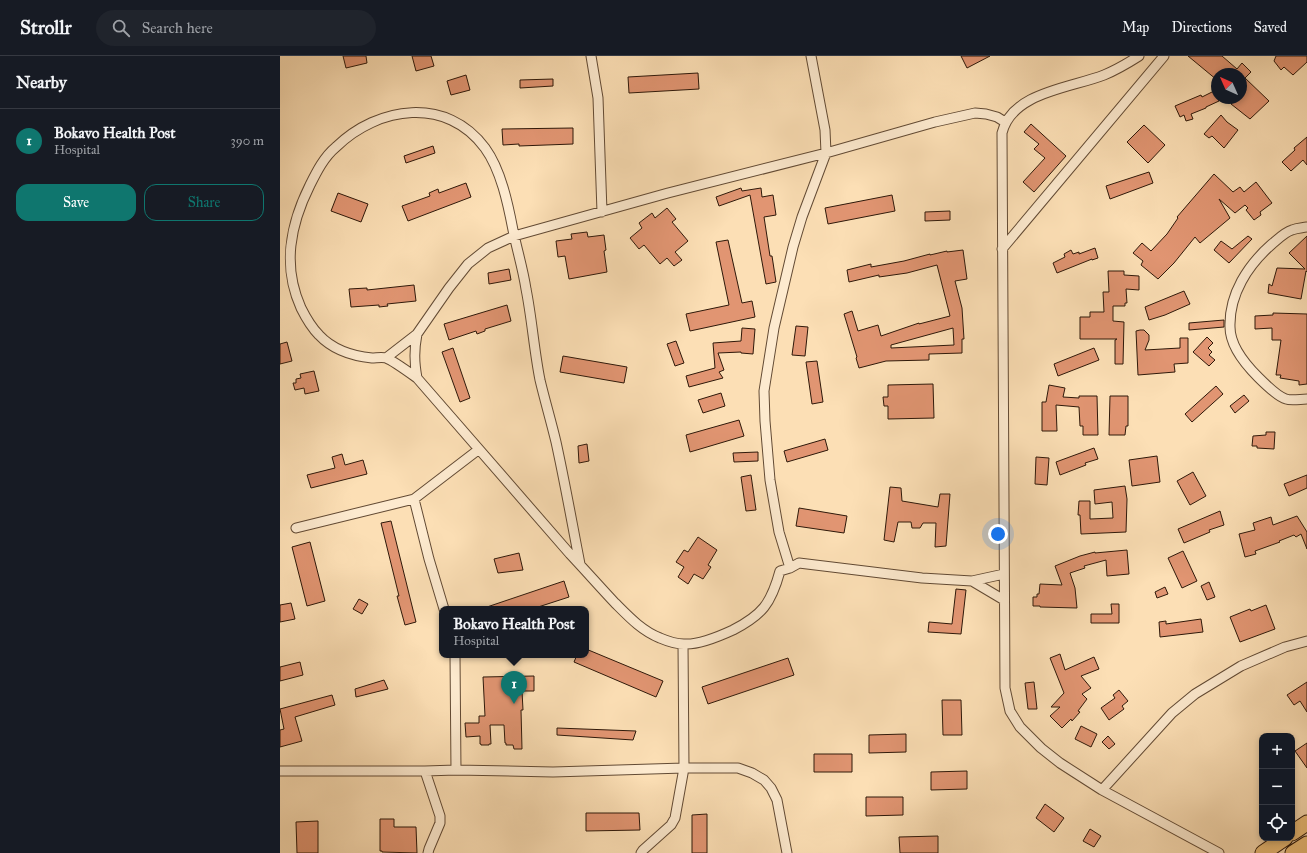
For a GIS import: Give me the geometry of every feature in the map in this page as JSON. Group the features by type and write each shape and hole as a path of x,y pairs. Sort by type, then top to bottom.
{"highway":[{"path":"1295,831 1307,823"},
{"path":"1263,853 1280,841"},
{"path":"1293,853 1307,844"}],"street":[{"path":"592,56 598,98 602,212"},
{"path":"790,568 779,532 770,480 764,391 774,328 793,247 802,217 826,153 825,130 811,56"},
{"path":"1139,56 1104,75 1039,96 1026,102 1012,113 1005,122 1001,140 1005,688 1010,711 1020,727 1041,748 1073,772 1102,790 1219,853"},
{"path":"1002,249 1164,56"},
{"path":"581,565 556,444 540,378 526,287 509,207 494,164 486,148 472,132 456,121 441,115 428,112 390,116 377,120 356,131 336,147 318,168 302,201 294,226 289,253 291,278 298,300 308,322 318,335 332,347 351,355 371,358 386,358 417,378 478,450 581,565 635,623 659,638 683,644 693,644 725,634 754,618 769,600 776,586 780,572 799,563 922,578 972,581 1004,574"},
{"path":"386,358 417,334 449,288 468,264 488,248 514,236 668,193 826,153 935,122 975,113 997,117 1005,122"},
{"path":"1307,227 1291,230 1278,238 1260,255 1241,281 1232,305 1230,328 1234,344 1243,359 1268,387 1286,400 1307,399"},
{"path":"417,334 414,349 417,378"},
{"path":"296,528 414,499 478,450"},
{"path":"414,499 429,559 443,606"},
{"path":"972,581 1004,600"},
{"path":"1102,790 1172,713 1194,694 1241,666 1285,647 1307,641"},
{"path":"640,853 671,825 675,818 684,768 683,644"},
{"path":"454,658 456,770"},
{"path":"280,771 456,770 553,772 738,768 752,773 764,780 771,788 777,800 787,853"},
{"path":"425,771 440,816 440,823 428,853"}],"building":[{"path":"343,56 366,56 367,63 346,68"},
{"path":"412,56 431,56 434,66 416,71"},
{"path":"961,56 990,56 967,68"},
{"path":"1188,56 1222,56 1236,68 1211,68 1211,75"},
{"path":"1276,56 1307,56 1307,62 1293,75 1284,67 1281,70 1274,61"},
{"path":"1242,63 1247,68 1238,68"},
{"path":"1247,68 1251,72 1247,76"},
{"path":"698,73 699,89 629,93 628,77"},
{"path":"466,75 470,90 451,95 447,81"},
{"path":"553,79 553,86 520,88 520,80"},
{"path":"1247,80 1269,101 1250,119 1231,104 1247,104"},
{"path":"1211,92 1211,104 1212,104 1191,114 1193,119 1186,121 1184,115 1180,117 1175,106 1201,95 1202,97"},
{"path":"1221,115 1227,122 1238,130 1224,148 1212,136 1209,138 1204,134"},
{"path":"1031,124 1066,156 1034,192 1023,182 1045,158 1034,149 1039,144 1024,132"},
{"path":"1144,125 1165,145 1148,163 1127,142"},
{"path":"573,128 573,144 519,146 519,144 503,145 502,129"},
{"path":"1307,137 1307,165 1303,160 1291,171 1282,162 1295,150 1294,148"},
{"path":"433,146 435,153 406,163 404,156"},
{"path":"1149,172 1153,183 1110,199 1106,186"},
{"path":"1214,174 1233,192 1240,187 1244,192 1256,182 1272,203 1260,212 1261,215 1254,220 1246,210 1248,208 1245,205 1235,213 1219,199 1230,218 1200,243 1195,237 1174,263 1158,279 1141,265 1143,261 1133,253 1142,243 1151,251 1167,234 1178,218 1177,217"},
{"path":"466,183 471,197 408,221 402,206 430,196 429,193 438,189 439,193"},
{"path":"741,188 742,191 761,188 762,197 773,195 776,215 764,217 776,282 766,284 750,195 719,206 716,197"},
{"path":"338,193 368,204 361,222 331,211"},
{"path":"892,195 895,211 828,224 825,208"},
{"path":"667,208 676,219 672,222 688,241 675,252 682,260 674,266 667,258 660,264 644,245 639,249 630,238 642,228 639,223 652,213 655,218"},
{"path":"950,211 950,220 925,221 925,212"},
{"path":"587,232 588,237 604,235 606,250 604,251 607,272 569,279 565,256 558,257 556,241 572,239 571,234"},
{"path":"1248,236 1252,239 1229,263 1214,250 1221,241 1232,249"},
{"path":"1307,236 1307,272 1306,271 1301,299 1268,293 1269,284 1272,286 1277,268 1305,269 1289,253"},
{"path":"728,240 742,303 752,301 755,317 690,331 686,314 729,305 716,242"},
{"path":"1095,248 1098,258 1057,273 1053,263 1065,257 1064,254 1071,250 1073,254 1079,252 1079,254"},
{"path":"963,250 967,279 955,281 962,308 964,339 962,339 962,353 929,354 929,360 886,361 859,368 844,314 852,311 858,331 878,325 881,336 919,323 950,316 937,265 907,273 879,277 879,275 849,282 847,270 871,264 871,267 904,261 930,254","holes":["953,328 954,345 891,348 891,345"]},
{"path":"509,269 511,280 489,284 488,273"},
{"path":"1108,271 1124,271 1124,275 1139,276 1139,290 1126,289 1127,303 1125,303 1125,306 1113,306 1113,321 1124,322 1123,364 1115,364 1115,340 1117,339 1080,339 1080,317 1090,317 1090,312 1104,312 1103,292 1109,292"},
{"path":"414,285 416,301 387,304 388,306 379,307 379,305 351,307 349,289 367,288 367,290"},
{"path":"1184,291 1190,304 1149,320 1145,307"},
{"path":"507,305 511,321 485,329 485,331 477,334 476,331 449,340 444,324"},
{"path":"1273,313 1307,314 1307,384 1299,385 1299,381 1280,378 1281,375 1276,375 1281,340 1272,340 1272,328 1255,329 1255,316 1273,315"},
{"path":"1224,320 1224,327 1189,330 1189,323"},
{"path":"796,326 808,327 805,356 792,355"},
{"path":"742,328 755,329 753,354 741,352 718,353 724,370 719,372 723,378 689,387 686,376 715,368 713,343 741,341"},
{"path":"1144,330 1149,335 1149,340 1145,350 1180,348 1180,338 1188,338 1188,363 1174,364 1175,372 1138,375 1136,331"},
{"path":"1207,337 1213,343 1208,348 1212,352 1209,355 1215,360 1209,366 1193,352"},
{"path":"676,341 684,363 675,366 667,344"},
{"path":"287,342 292,361 280,364 280,344"},
{"path":"453,348 470,398 460,402 442,352"},
{"path":"1094,348 1099,360 1058,376 1054,364"},
{"path":"563,356 627,367 624,383 560,372"},
{"path":"817,361 823,402 812,404 806,362"},
{"path":"314,371 319,391 305,394 304,388 295,390 293,383 296,383 296,379 301,378 300,374"},
{"path":"933,384 934,418 888,419 888,406 884,406 883,397 888,397 888,385"},
{"path":"1049,385 1065,388 1063,397 1079,398 1079,396 1097,396 1098,435 1083,435 1083,426 1080,426 1079,407 1056,405 1057,431 1042,431 1042,402 1046,402"},
{"path":"1216,386 1223,394 1192,422 1185,414"},
{"path":"721,393 725,406 703,413 698,400"},
{"path":"1244,395 1249,401 1235,413 1230,406"},
{"path":"1110,396 1128,396 1128,426 1126,426 1125,435 1109,435"},
{"path":"739,420 744,436 690,452 686,435"},
{"path":"1266,432 1275,432 1274,449 1257,448 1257,446 1252,446 1253,436 1266,435"},
{"path":"825,439 828,450 787,462 784,451"},
{"path":"587,444 589,461 579,463 578,446"},
{"path":"1094,448 1098,459 1085,463 1086,465 1060,475 1056,462"},
{"path":"758,452 758,461 734,462 733,453"},
{"path":"342,454 345,465 363,460 367,474 311,488 307,475 335,468 332,457"},
{"path":"1157,456 1160,482 1132,486 1129,460"},
{"path":"1036,457 1049,458 1047,485 1035,484"},
{"path":"1193,472 1206,496 1190,505 1177,481"},
{"path":"751,475 756,510 746,511 741,477"},
{"path":"1307,475 1307,488 1289,496 1284,484"},
{"path":"1125,486 1127,499 1126,532 1081,534 1080,515 1078,515 1079,501 1090,501 1090,519 1113,518 1112,502 1095,504 1094,490"},
{"path":"890,487 901,488 902,501 938,507 940,494 950,494 946,546 935,547 936,523 923,523 920,528 912,528 911,522 898,522 894,542 884,540"},
{"path":"799,508 847,516 844,533 796,526"},
{"path":"1220,511 1224,525 1209,530 1210,532 1184,543 1178,529"},
{"path":"1297,516 1307,532 1307,549 1301,534 1296,537 1294,535 1279,541 1280,542 1255,551 1256,554 1245,557 1239,534 1255,530 1253,523 1271,517 1273,525"},
{"path":"391,521 416,622 405,625 381,523"},
{"path":"698,537 717,550 708,565 711,567 703,579 694,574 688,584 678,577 684,567 676,562 684,550 688,552"},
{"path":"310,542 325,601 307,606 292,547"},
{"path":"1127,550 1129,574 1107,576 1106,560 1084,566 1085,568 1070,573 1075,588 1077,608 1033,606 1033,597 1037,597 1037,594 1039,594 1040,584 1062,585 1055,566 1095,552"},
{"path":"1183,551 1197,581 1182,588 1168,558"},
{"path":"519,553 523,570 498,573 494,559"},
{"path":"564,581 569,597 541,606 490,606"},
{"path":"1209,582 1215,597 1207,600 1201,586"},
{"path":"1165,587 1168,594 1157,598 1155,592"},
{"path":"956,589 966,590 961,634 928,632 929,622 952,624"},
{"path":"359,599 368,604 362,614 353,609"},
{"path":"291,603 295,619 280,622 280,605"},
{"path":"1111,604 1119,604 1119,623 1091,623 1091,614 1112,614"},
{"path":"1266,605 1275,629 1240,642 1230,617 1250,609 1251,611"},
{"path":"1201,619 1203,632 1160,637 1159,622 1166,621 1166,624"},
{"path":"589,650 663,681 656,697 574,662 576,658 589,658"},
{"path":"1060,654 1065,670 1094,657 1099,669 1081,676 1091,688 1082,694 1087,699 1078,711 1080,712 1072,721 1071,719 1062,728 1050,716 1060,707 1051,707 1064,693 1050,658"},
{"path":"788,658 794,675 708,704 702,687"},
{"path":"300,662 303,675 280,681 280,667"},
{"path":"534,676 534,691 522,691 522,749 514,749 513,745 506,745 504,725 490,725 491,744 489,745 480,744 480,736 466,737 465,723 479,723 479,716 485,716 483,677"},
{"path":"384,680 388,689 356,697 355,689"},
{"path":"1034,682 1037,709 1028,709 1025,683"},
{"path":"1307,682 1307,712 1300,701 1294,705 1287,695"},
{"path":"1119,690 1128,701 1122,706 1124,709 1109,720 1101,708 1115,698 1113,695"},
{"path":"332,695 335,705 295,717 302,741 280,747 280,730 284,729 280,709"},
{"path":"942,700 961,700 962,735 943,735"},
{"path":"1081,726 1097,734 1091,747 1075,739"},
{"path":"557,728 636,731 633,740 557,735"},
{"path":"906,734 906,752 869,753 869,735"},
{"path":"1108,736 1115,744 1109,749 1102,742"},
{"path":"1307,743 1307,768 1295,751"},
{"path":"814,754 852,754 852,772 814,772"},
{"path":"967,771 967,789 931,790 931,772"},
{"path":"866,797 903,797 903,815 866,816"},
{"path":"1045,804 1064,818 1054,832 1036,818"},
{"path":"586,813 639,813 640,830 586,831"},
{"path":"707,814 707,853 692,853 692,815"},
{"path":"380,819 394,819 394,827 416,827 417,853 380,851"},
{"path":"318,821 318,853 297,853 296,822"},
{"path":"1090,829 1101,836 1094,847 1083,841"},
{"path":"938,836 938,853 900,853 899,837"}],"place":[{"name":"Bokavo Health Post","path":"514,704"}]}
